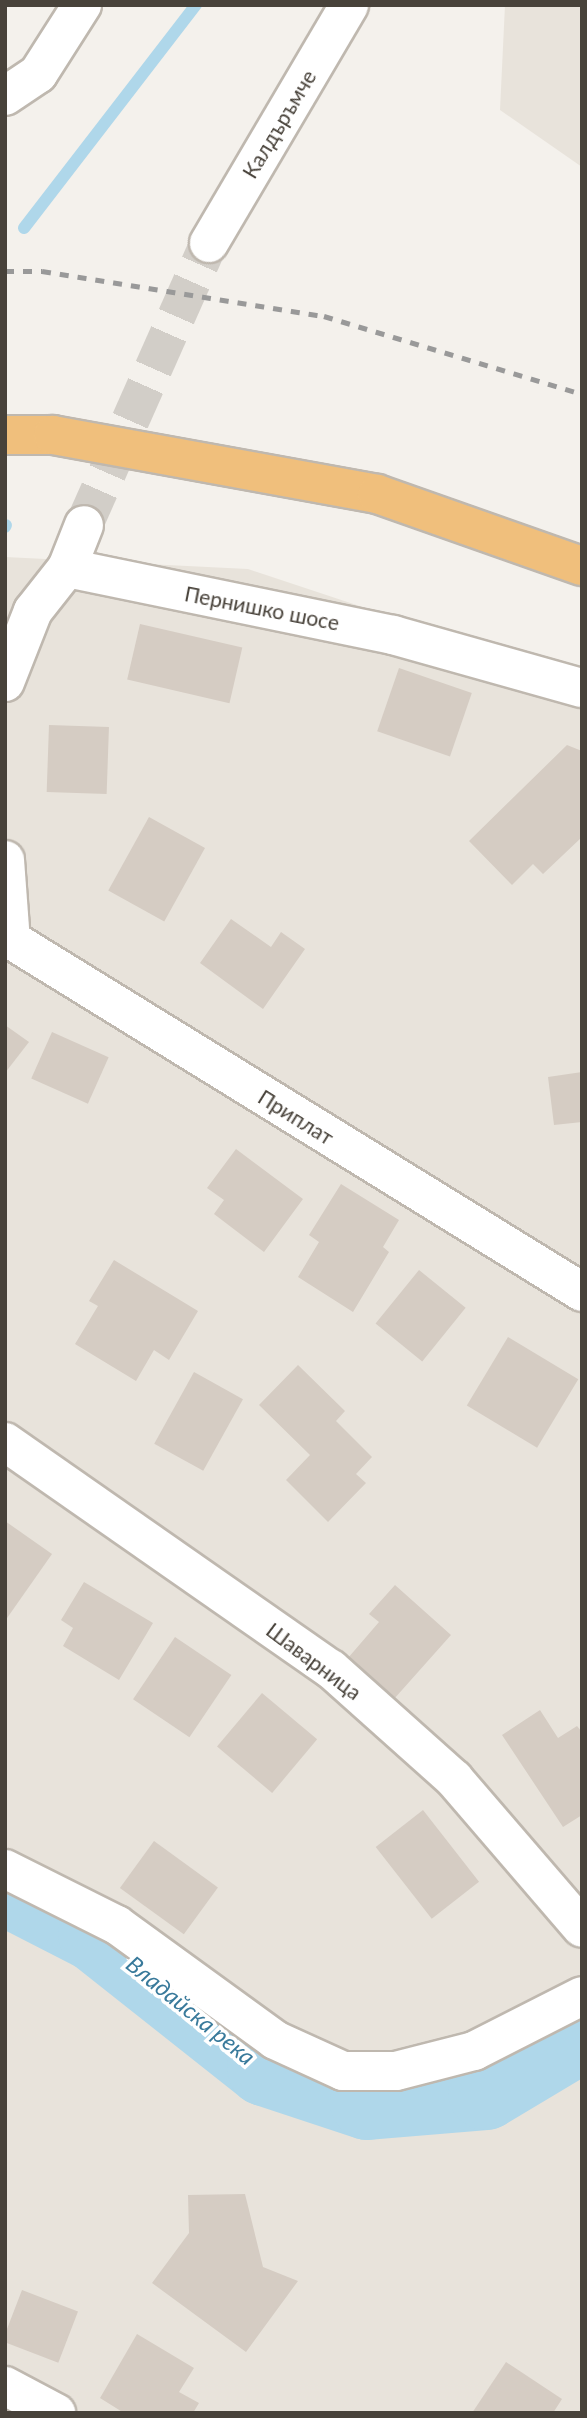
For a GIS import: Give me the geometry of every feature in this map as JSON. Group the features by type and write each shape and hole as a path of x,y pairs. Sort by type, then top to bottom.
{"highway":[{"path":"5,435 53,435 377,494 582,565"}],"street":[{"path":"5,96 38,74 82,5"},
{"name":"Калдъръмче","path":"209,243 349,5"},
{"path":"5,682 33,611 67,568 84,525"},
{"name":"Пернишко шосе","path":"67,568 393,635 582,688"},
{"path":"5,860 8,938"},
{"name":"Приплат","path":"8,938 582,1292"},
{"name":"Шаварница","path":"5,1442 331,1669 454,1779 582,1928"},
{"path":"5,1869 117,1925 275,2040 343,2071 396,2071 474,2051 582,1996"},
{"path":"5,2386 56,2413"}],"shaded area":[{"path":"505,5 582,5 582,167 500,110"},
{"path":"5,557 248,569 582,680 582,2413 5,2413"}],"building":[{"path":"140,624 242,648 229,703 127,680"},
{"path":"399,668 472,693 450,756 377,731"},
{"path":"49,725 109,727 107,794 47,792"},
{"path":"567,745 582,751 582,837 543,874 533,864 512,885 469,841"},
{"path":"149,817 205,848 164,921 108,890"},
{"path":"231,919 271,947 281,932 305,949 263,1009 200,963"},
{"path":"5,1025 29,1042 5,1073"},
{"path":"52,1032 109,1057 88,1104 31,1079"},
{"path":"582,1072 582,1122 554,1125 548,1077"},
{"path":"236,1149 303,1199 264,1252 214,1214 224,1200 207,1188"},
{"path":"341,1184 399,1220 383,1247 389,1252 353,1312 298,1277 319,1242 309,1235"},
{"path":"114,1260 198,1311 169,1360 154,1350 136,1381 75,1344 98,1306 89,1301"},
{"path":"419,1270 466,1308 422,1361 376,1324"},
{"path":"508,1337 578,1379 537,1448 467,1406"},
{"path":"298,1365 345,1411 336,1421 372,1457 356,1474 366,1483 328,1522 286,1480 310,1455 259,1405"},
{"path":"194,1372 243,1399 203,1471 154,1444"},
{"path":"5,1521 52,1554 5,1621"},
{"path":"84,1582 153,1623 119,1680 63,1646 73,1628 61,1620"},
{"path":"395,1585 451,1635 394,1699 348,1658 379,1622 369,1614"},
{"path":"175,1637 231,1675 189,1737 133,1699"},
{"path":"262,1693 317,1739 272,1793 217,1747"},
{"path":"540,1710 558,1738 577,1726 582,1732 582,1815 563,1827 502,1735"},
{"path":"423,1810 479,1882 432,1919 376,1847"},
{"path":"154,1841 218,1887 184,1934 120,1888"},
{"path":"245,2194 263,2267 298,2281 246,2352 152,2283 189,2233 188,2195"},
{"path":"22,2290 78,2312 58,2363 5,2342 5,2334"},
{"path":"137,2334 194,2368 179,2392 199,2403 193,2413 124,2413 100,2398"},
{"path":"506,2362 562,2399 553,2413 472,2413"}],"waterway":[{"path":"24,228 196,5"},
{"name":"Владайска река","path":"11,1891 95,1934 264,2068 367,2102 485,2092 582,2034"}],"tunnel":[{"path":"84,525 209,243"}],"railway":[{"path":"5,271 42,271 324,316 582,394"}]}
